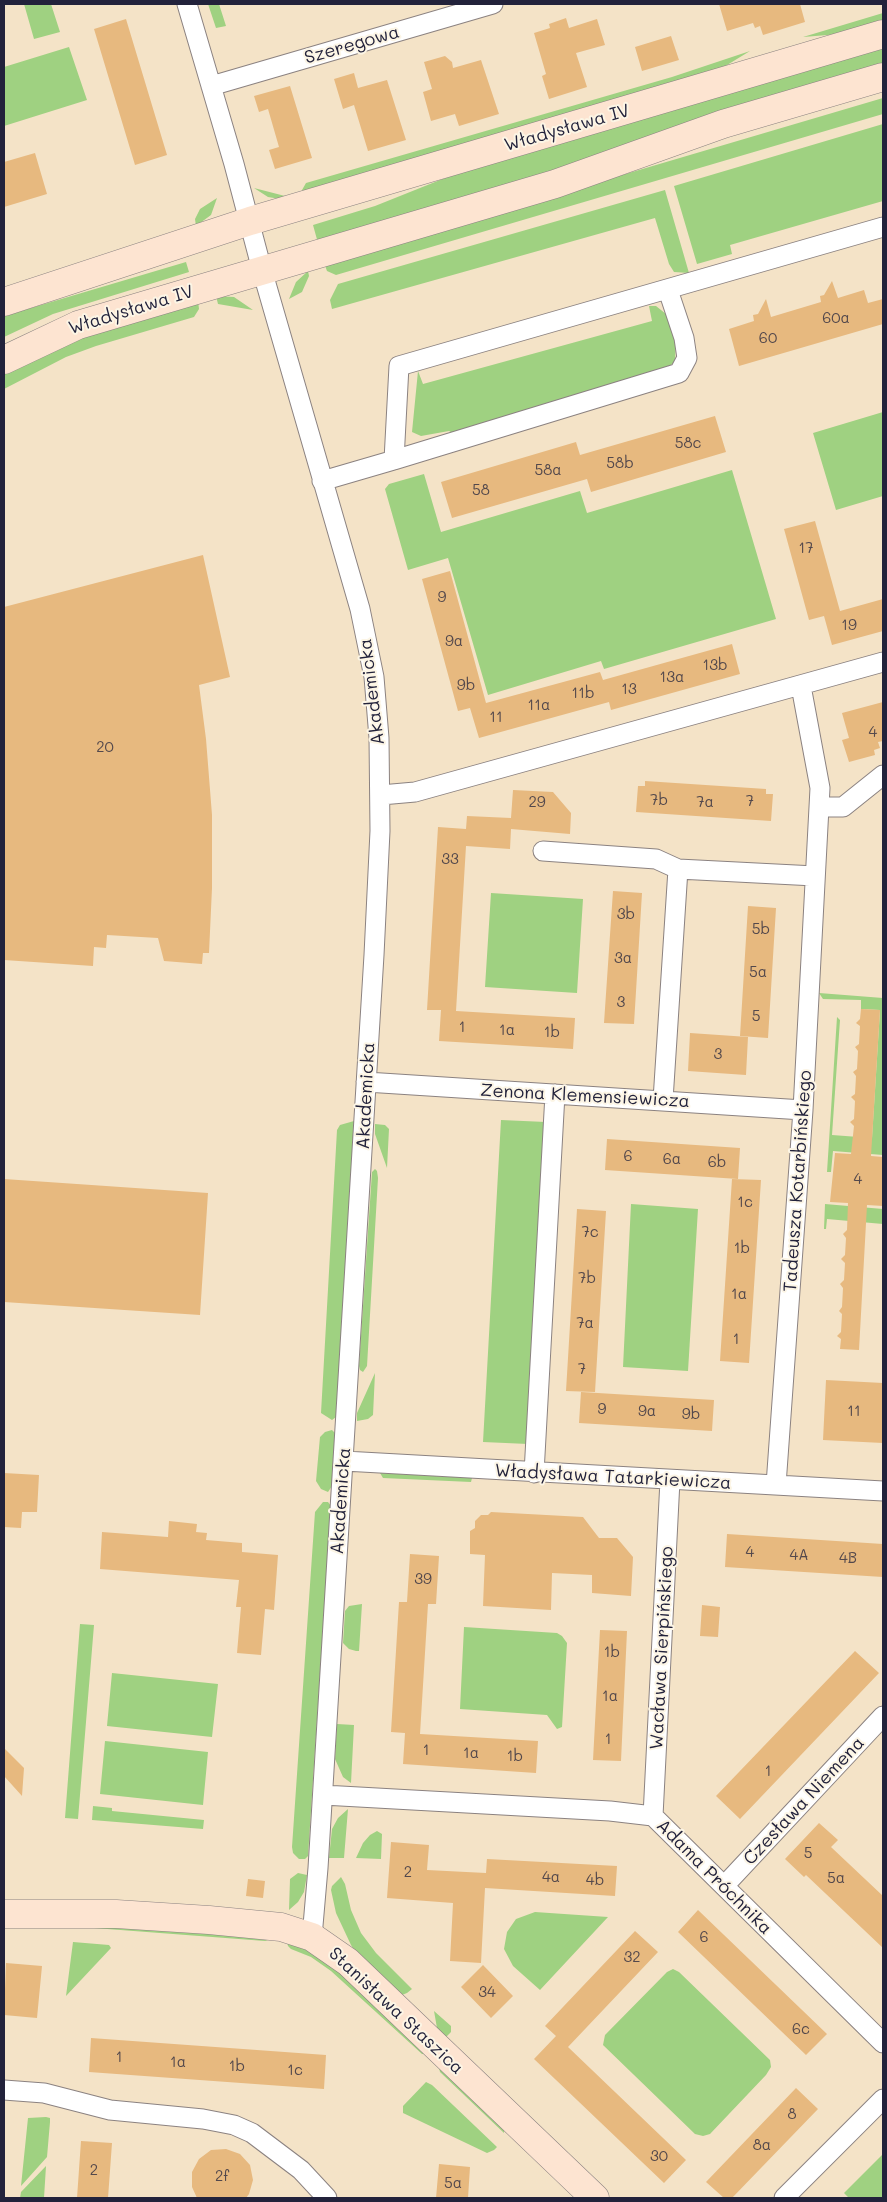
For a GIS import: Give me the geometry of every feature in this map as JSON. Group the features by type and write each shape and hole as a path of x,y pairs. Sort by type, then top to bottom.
{"main road":[{"name":"Władysława IV","path":"4,302 250,221 883,34"},
{"name":"Władysława IV","path":"4,360 78,325 573,179 723,124 883,77"},
{"name":"Stanisława Staszica","path":"4,1914 116,1914 209,1920 281,1927 312,1937 348,1962 595,2198"}],"street":[{"path":"187,4 250,221 262,270"},
{"name":"Szeregowa","path":"211,86 493,4"},
{"path":"394,460 399,366 883,227"},
{"name":"Akademicka","path":"262,270 322,480 352,576 371,658 377,707 381,795 344,1461 312,1937"},
{"path":"322,480 394,460 679,373 687,358 684,338 668,290"},
{"path":"381,795 414,792 883,662"},
{"name":"Tadeusza Kotarbińskiego","path":"776,1485 803,1110 820,788 801,686"},
{"path":"819,807 843,807 883,775"},
{"path":"543,851 656,859 678,869 815,876"},
{"path":"663,1100 678,869"},
{"name":"Zenona Klemensiewicza","path":"366,1082 803,1110"},
{"path":"534,1473 555,1094"},
{"name":"Władysława Tatarkiewicza","path":"344,1461 883,1491"},
{"name":"Wacława Sierpińskiego","path":"653,1816 670,1480"},
{"name":"Czesława Niemena","path":"724,1886 883,1716"},
{"name":"Adama Próchnika","path":"322,1795 610,1811 653,1816 883,2043"},
{"path":"4,2090 44,2093 110,2110 203,2119 234,2125 252,2133 301,2170 327,2198"},
{"path":"784,2198 883,2100"}],"green space":[{"path":"24,4 51,4 60,32 34,39"},
{"path":"208,4 219,4 226,26 216,28"},
{"path":"883,13 883,23 852,33 803,37"},
{"path":"883,45 883,65 553,174 318,243 313,225 375,206 470,168"},
{"path":"69,47 87,100 4,126 4,67"},
{"path":"750,51 714,73 304,195 302,190 306,183 672,77"},
{"path":"883,98 883,114 336,275 327,271 324,263"},
{"path":"883,124 883,201 730,245 732,254 697,264 674,186"},
{"path":"254,188 285,196 286,200 268,197"},
{"path":"665,190 689,273 674,272 669,264 655,218 332,309 330,300 338,284"},
{"path":"217,198 211,215 196,226 195,219 200,209"},
{"path":"186,262 189,272 53,314 4,337 4,316"},
{"path":"308,271 309,276 302,292 289,299 296,282"},
{"path":"216,296 234,297 253,310 218,304"},
{"path":"198,301 199,309 194,317 96,346 66,357 4,389 4,373 54,347"},
{"path":"649,306 656,306 666,314 676,341 675,361 667,369 454,434 449,431 421,436 412,432 418,371 423,384 652,321"},
{"path":"883,412 883,496 836,510 813,433"},
{"path":"732,470 776,619 604,669 601,661 488,695 448,558 408,570 385,489 389,484 424,474 441,532 580,491 587,513"},
{"path":"491,893 583,899 577,993 485,987"},
{"path":"819,993 883,998 883,1155 833,1151 831,1172 827,1172 837,1017 840,1020 832,1135 872,1138 880,1010 861,1009 861,1000 823,999"},
{"path":"501,1120 546,1122 528,1444 483,1442"},
{"path":"354,1121 336,1417 332,1420 321,1413 337,1130 340,1125"},
{"path":"375,1124 385,1125 389,1129 387,1168 375,1134"},
{"path":"375,1169 378,1178 367,1366 363,1372 359,1366 372,1172"},
{"path":"631,1204 698,1209 688,1371 623,1367"},
{"path":"825,1204 883,1209 883,1224 827,1219 826,1229 824,1229"},
{"path":"375,1373 373,1415 368,1419 357,1421 357,1413"},
{"path":"332,1430 336,1434 332,1486 328,1492 321,1489 316,1481 320,1437 325,1432"},
{"path":"380,1473 472,1478 471,1482 383,1478"},
{"path":"323,1502 328,1502 331,1506 308,1856 305,1859 299,1859 293,1853 292,1847 315,1512"},
{"path":"362,1604 359,1651 356,1651 349,1649 343,1643 345,1611 349,1606"},
{"path":"80,1624 94,1625 78,1819 65,1818"},
{"path":"464,1627 557,1633 562,1636 567,1643 562,1727 557,1729 547,1715 460,1709"},
{"path":"112,1673 218,1684 212,1737 107,1726"},
{"path":"337,1724 354,1725 351,1783 343,1777 335,1759"},
{"path":"105,1741 208,1752 203,1805 100,1794"},
{"path":"93,1806 112,1808 112,1811 204,1820 203,1829 92,1820"},
{"path":"348,1809 344,1858 329,1858 332,1829 338,1818"},
{"path":"377,1831 382,1834 381,1859 356,1858 363,1843 370,1835"},
{"path":"298,1873 307,1875 304,1892 298,1902 289,1910 290,1879"},
{"path":"341,1877 345,1884 351,1910 361,1933 376,1953 412,1989 407,1993 402,1995 356,1953 351,1945 336,1913 331,1890 332,1886"},
{"path":"535,1912 608,1917 540,1990 513,1966 504,1949 507,1932 516,1919"},
{"path":"103,1924 268,1937 268,1940 81,1927"},
{"path":"73,1942 109,1945 111,1948 66,1996"},
{"path":"287,1942 299,1945 335,1965 429,2054 422,2054 331,1971 311,1957 291,1949"},
{"path":"673,1969 679,1972 770,2060 771,2067 766,2075 710,2134 703,2136 695,2134 603,2045 605,2035 667,1972"},
{"path":"434,2011 451,2026 451,2032 444,2039 437,2028"},
{"path":"439,2068 504,2129 504,2133 440,2072"},
{"path":"426,2082 432,2085 497,2147 487,2153 403,2113 403,2106"},
{"path":"28,2118 50,2118 47,2157 21,2186"},
{"path":"883,2154 883,2198 849,2198 844,2193"},
{"path":"46,2166 44,2198 20,2198 21,2192"}],"building":[{"path":"719,4 800,4 805,22 763,35 760,26 755,28 753,23 727,31"},
{"path":"566,18 569,28 597,19 605,45 576,53 587,87 549,99 542,76 546,74 534,33 550,28 549,24"},
{"path":"126,19 167,155 135,165 94,29"},
{"path":"671,36 679,60 642,71 635,47"},
{"path":"445,56 452,62 453,68 481,60 499,114 459,126 455,114 431,121 423,92 432,89 424,62"},
{"path":"354,73 358,88 387,80 406,140 368,151 354,105 343,109 334,79"},
{"path":"290,86 312,158 275,169 269,150 279,147 268,109 259,112 254,96"},
{"path":"35,153 47,194 4,207 4,162"},
{"path":"832,281 838,298 864,290 868,303 883,299 883,324 739,366 729,329 754,321 753,315 758,314 766,299 771,317 821,302 820,296 824,295"},
{"path":"715,416 726,452 591,492 587,479 452,518 441,482 576,442 580,455"},
{"path":"815,521 840,611 883,599 883,631 832,645 824,616 809,620 784,529"},
{"path":"203,555 230,677 199,685 206,739 212,815 212,888 209,953 203,953 202,964 164,961 158,938 107,935 106,948 94,947 93,966 4,960 4,607"},
{"path":"450,571 486,703 600,672 603,680 732,644 740,674 611,710 609,702 479,738 470,708 458,711 422,579"},
{"path":"883,702 883,741 878,742 880,748 874,750 875,755 849,762 842,740 849,738 842,713"},
{"path":"645,781 766,789 766,794 773,794 771,821 636,812 638,786 645,786"},
{"path":"513,790 553,792 571,813 570,834 511,829 510,849 466,846 456,1011 575,1018 573,1049 439,1041 441,1010 427,1010 438,827 466,829 467,816 511,818"},
{"path":"613,891 642,893 634,1024 604,1023"},
{"path":"748,906 776,908 768,1038 740,1036"},
{"path":"861,1009 880,1010 871,1156 883,1157 883,1206 867,1205 859,1350 840,1349 841,1339 837,1336 841,1332 842,1314 839,1311 842,1307 843,1288 840,1284 844,1280 845,1263 841,1259 845,1255 846,1238 843,1234 847,1230 848,1203 830,1202 835,1153 851,1154 854,1126 850,1122 854,1119 855,1101 851,1097 855,1094 856,1076 853,1072 857,1069 858,1051 855,1047 859,1044 860,1026 856,1023 860,1019"},
{"path":"690,1033 748,1037 746,1075 688,1071"},
{"path":"607,1139 740,1148 738,1179 605,1170"},
{"path":"4,1179 208,1193 200,1315 4,1302"},
{"path":"732,1179 761,1180 749,1363 720,1361"},
{"path":"577,1209 606,1211 595,1392 566,1391"},
{"path":"826,1380 883,1383 883,1443 823,1440"},
{"path":"581,1392 714,1400 712,1431 579,1423"},
{"path":"4,1473 39,1475 37,1512 22,1512 21,1528 4,1527"},
{"path":"491,1512 583,1517 599,1538 617,1538 633,1557 631,1596 592,1593 592,1575 552,1573 551,1610 483,1606 485,1555 470,1554 470,1531 475,1528 475,1521 481,1515 488,1515"},
{"path":"169,1521 197,1524 196,1532 207,1533 206,1540 242,1543 242,1552 278,1555 274,1610 265,1609 261,1655 237,1653 241,1607 236,1607 239,1580 100,1569 102,1532 168,1537"},
{"path":"727,1534 883,1544 883,1577 725,1567"},
{"path":"410,1554 439,1556 436,1604 428,1604 420,1734 538,1741 536,1773 403,1764 405,1733 391,1732 399,1602 407,1602"},
{"path":"702,1605 720,1607 718,1637 700,1636"},
{"path":"600,1630 627,1631 621,1761 593,1760"},
{"path":"855,1651 879,1673 740,1819 716,1796"},
{"path":"4,1748 24,1768 22,1796 4,1776"},
{"path":"819,1823 838,1840 831,1847 883,1896 883,1948 806,1875 804,1877 785,1859"},
{"path":"391,1842 429,1845 427,1870 486,1873 487,1859 617,1866 615,1896 485,1888 481,1963 450,1961 453,1903 387,1898"},
{"path":"248,1879 265,1881 263,1898 246,1896"},
{"path":"698,1910 827,2034 806,2055 678,1932"},
{"path":"635,1931 658,1952 568,2047 686,2160 664,2183 534,2059 556,2036 545,2026"},
{"path":"6,1963 42,1966 37,2018 4,2015"},
{"path":"483,1965 513,1996 491,2018 461,1987"},
{"path":"91,2038 326,2055 324,2089 89,2072"},
{"path":"796,2088 818,2109 732,2198 724,2198 706,2182"},
{"path":"81,2141 112,2143 108,2198 77,2198"},
{"path":"226,2149 240,2154 250,2165 253,2180 249,2194 246,2198 197,2198 192,2187 192,2172 199,2159 211,2150"},
{"path":"439,2164 470,2167 468,2198 436,2198"}]}
